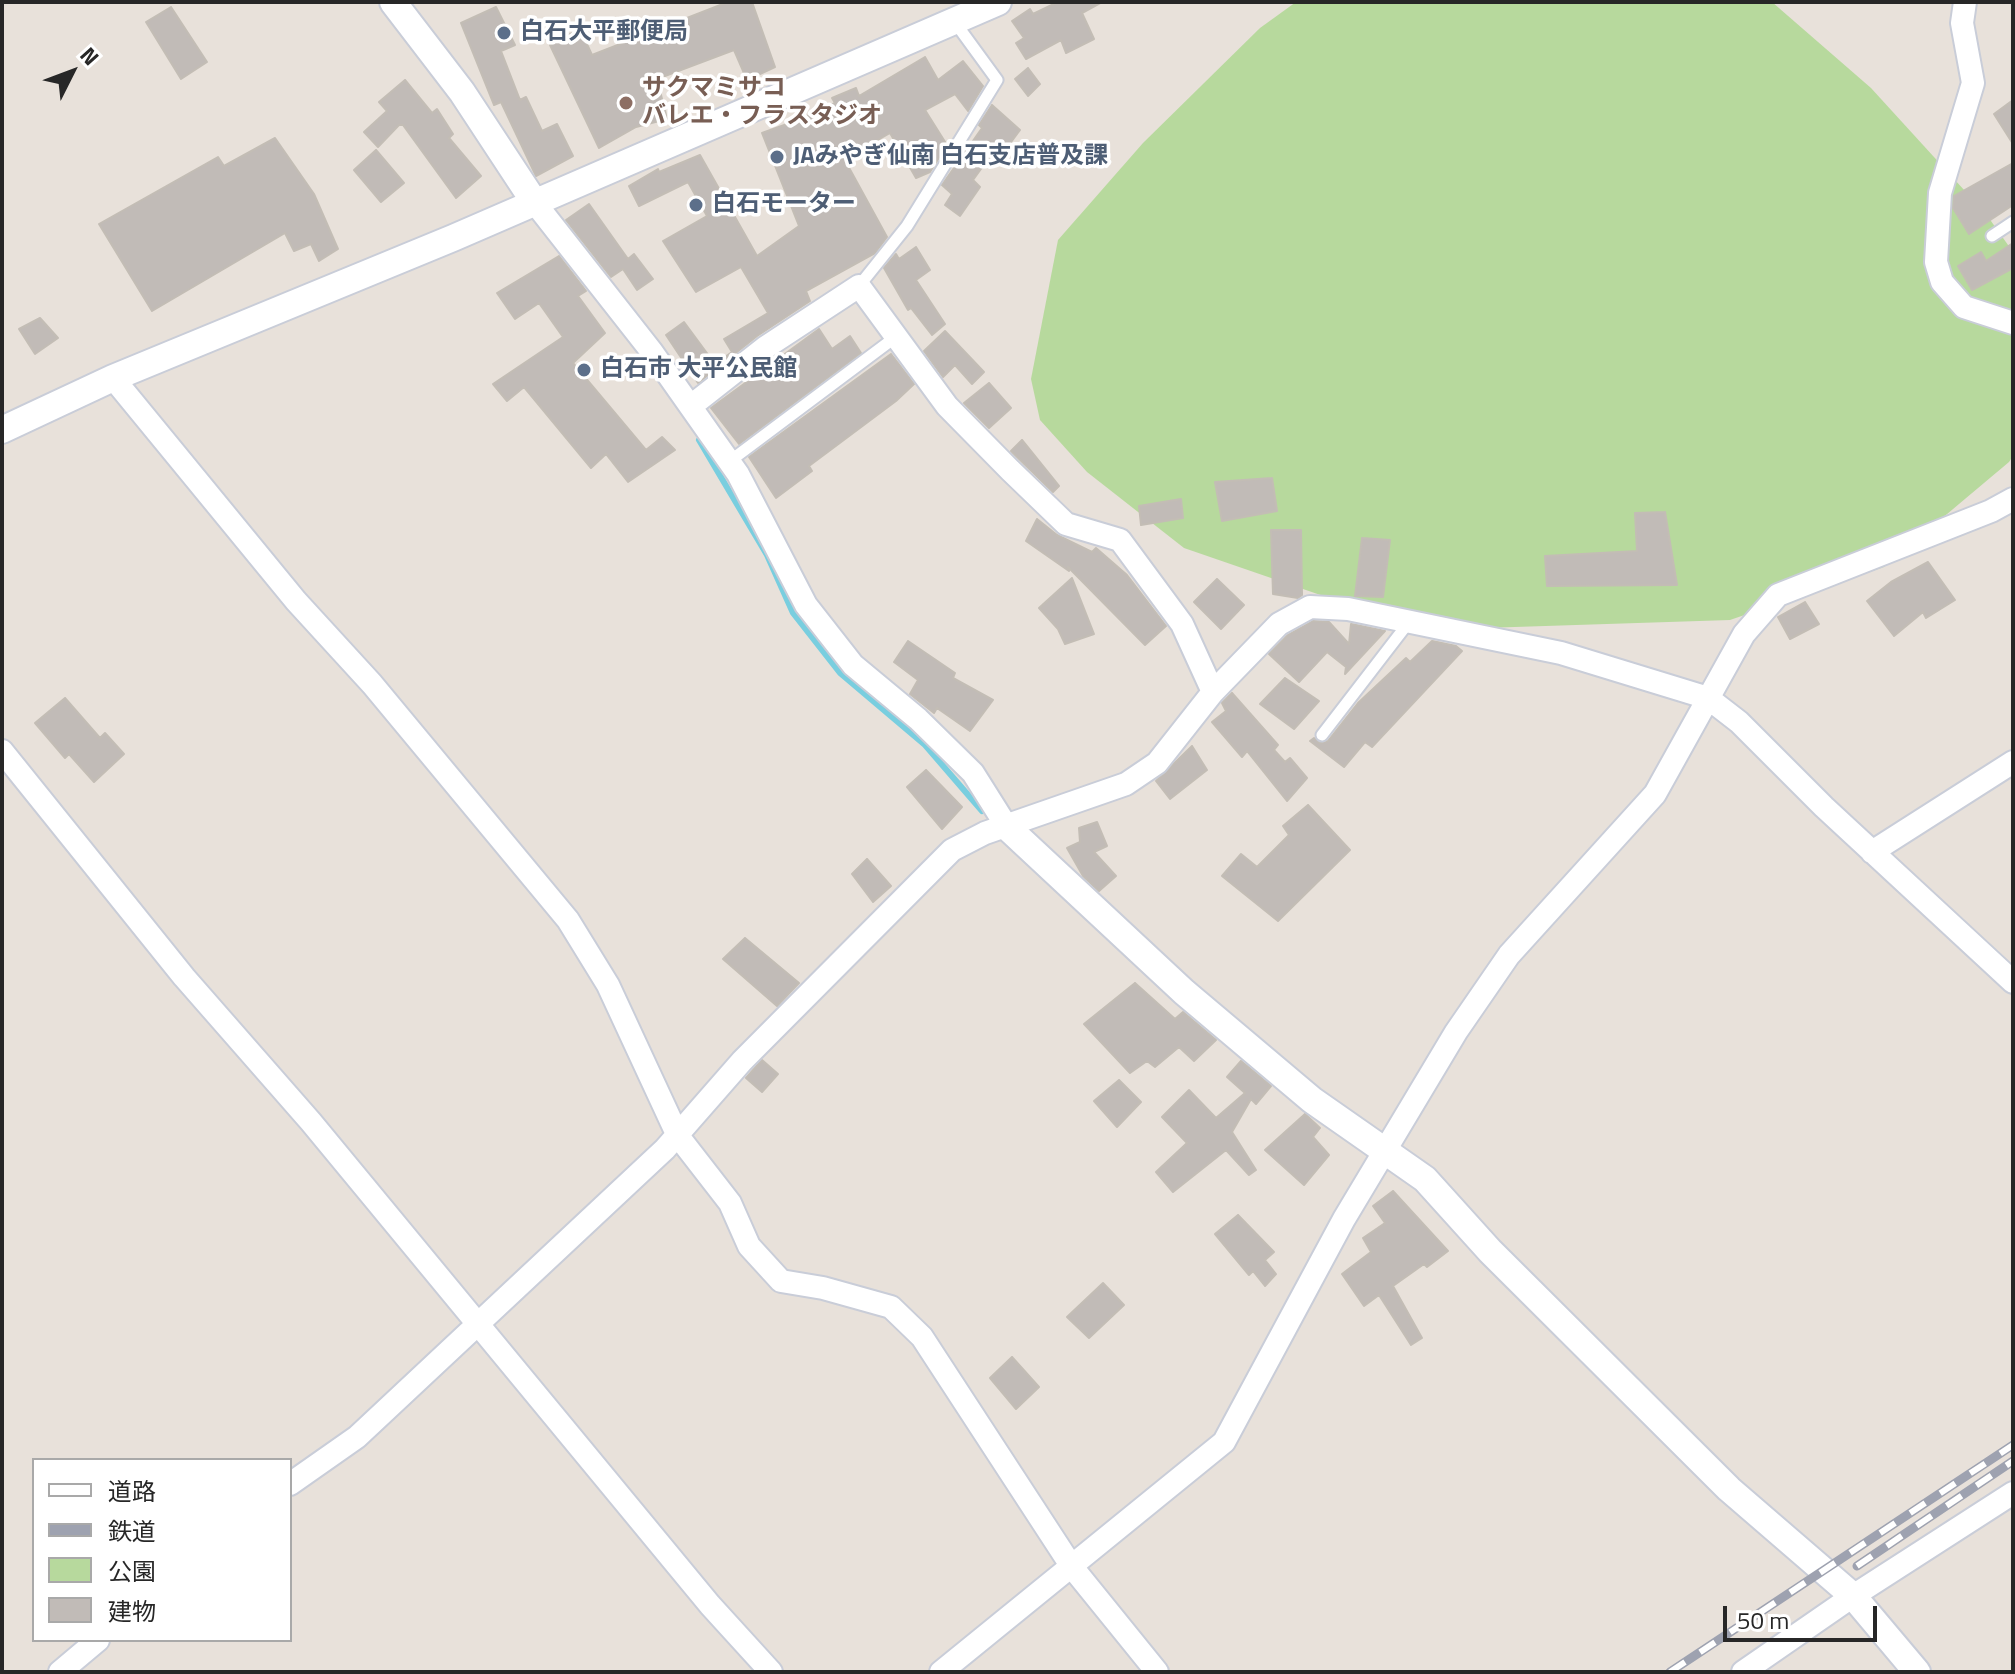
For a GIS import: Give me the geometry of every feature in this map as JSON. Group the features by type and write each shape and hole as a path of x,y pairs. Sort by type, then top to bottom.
{"street":[{"path":"393,2 454,81 535,203 730,461 806,605 853,665 918,719 973,773 1007,827 1184,992 1312,1100 1425,1179 1490,1251 1729,1489 1853,1596 1917,1672"},
{"path":"2,430 113,378 535,203 998,2"},
{"path":"1965,2 1962,23 1973,83 1940,193 1936,262 1942,282 1964,307 2013,323"},
{"path":"691,406 766,347 859,286 947,406 1066,524 1120,540 1182,624 1213,692"},
{"path":"113,378 296,601 372,684 568,920 608,985 678,1136 730,1203 749,1246 781,1281 823,1288 891,1307 922,1337 1072,1567 1157,1672"},
{"path":"941,1672 1224,1442 1269,1353 1309,1289 1384,1148 1456,1032 1509,955 1655,794 1744,634 1778,595 1991,511 2013,499"},
{"path":"292,1483 357,1437 475,1323 678,1136 742,1061 952,850 985,833 1126,784 1157,763 1213,692 1279,624 1310,607 1348,609 1561,653 1708,698 1739,722 1872,852 2013,982"},
{"path":"2,751 184,977 311,1122 710,1605 771,1672"},
{"path":"1872,852 2013,762"},
{"path":"1743,1672 1853,1596 2013,1493"},
{"path":"60,1672 96,1642"}],"lane":[{"path":"859,286 907,226 997,80 954,21"},
{"path":"1992,236 2013,222"},
{"path":"730,461 898,336"},
{"path":"1322,735 1410,621"}],"green space":[{"path":"1296,2 1772,2 1871,88 1986,214 2013,252 2013,456 1884,567 1730,620 1422,630 1184,548 1087,472 1040,420 1031,379 1058,240 1143,143 1260,28"}],"building":[{"path":"728,2 752,2 775,67 747,80 734,50 657,79 667,119 636,127 599,148 550,45 580,29 592,55"},
{"path":"1058,2 1102,2 1082,13 1094,39 1066,53 1061,40 1026,59 1016,43 1024,38 1012,21 1030,9 1033,14"},
{"path":"171,7 207,62 181,79 146,22"},
{"path":"496,7 515,45 501,51 520,100 526,97 542,131 557,124 573,156 536,176 501,102 494,105 461,23"},
{"path":"925,57 938,80 963,61 983,86 968,111 955,94 925,110 947,145 930,172 916,178 890,133 850,156 852,161 847,164 887,237 875,253 806,291 810,301 757,336 698,383 666,335 684,322 715,364 732,352 724,339 768,313 741,267 696,292 663,241 707,216 688,182 639,206 629,186 658,169 659,172 700,155 757,256 799,226 762,133 835,103 832,98 856,88 859,96"},
{"path":"1028,68 1040,84 1028,96 1015,79"},
{"path":"405,80 432,113 437,109 453,134 449,138 481,176 456,198 403,125 399,125 378,147 364,132 387,111 379,102"},
{"path":"2013,100 2013,144 1994,114"},
{"path":"992,105 1020,130 997,161 991,155 973,180 980,187 960,216 945,205 952,194 942,185 982,128 979,125"},
{"path":"275,138 314,194 338,249 319,261 311,244 294,251 285,233 152,311 99,224 218,157 224,166"},
{"path":"376,150 404,183 381,202 354,170"},
{"path":"2013,163 2013,205 1969,234 1953,208 1954,196"},
{"path":"589,204 628,259 634,254 653,279 637,290 623,269 611,277 566,220"},
{"path":"2013,243 2013,268 1972,290 1958,266 1981,252 1986,261"},
{"path":"916,247 930,270 916,280 945,324 932,335 911,308 908,310 884,268 896,254 899,259"},
{"path":"559,256 586,291 578,296 605,333 573,363 646,450 662,437 675,450 628,482 606,454 591,468 524,387 507,401 493,384 563,337 539,303 515,319 497,293"},
{"path":"40,318 58,338 35,354 19,329"},
{"path":"819,329 832,349 850,336 861,353 739,444 711,408"},
{"path":"945,331 984,372 972,384 955,365 943,377 924,351"},
{"path":"891,354 914,384 809,466 812,471 776,498 749,457"},
{"path":"989,383 1011,408 989,428 964,403"},
{"path":"1022,440 1059,486 1053,492 1011,451"},
{"path":"1272,478 1277,511 1222,521 1215,482"},
{"path":"1181,499 1183,518 1141,525 1139,506"},
{"path":"1665,512 1677,585 1547,586 1545,556 1637,551 1635,513"},
{"path":"1037,519 1057,535 1092,552 1096,548 1127,575 1166,626 1145,645 1068,567 1069,571 1026,541"},
{"path":"1271,530 1301,530 1302,595 1298,598 1273,594"},
{"path":"1362,538 1390,540 1383,597 1355,596"},
{"path":"1928,562 1955,600 1926,618 1923,612 1894,636 1867,601 1891,582"},
{"path":"1072,578 1094,634 1065,644 1058,629 1039,608"},
{"path":"1217,579 1244,605 1221,629 1194,602"},
{"path":"1805,602 1819,624 1790,639 1778,617"},
{"path":"1313,621 1329,622 1349,644 1351,624 1385,631 1345,674 1346,667 1327,652 1299,682 1269,654 1288,635"},
{"path":"908,641 955,673 953,678 993,700 970,731 937,708 934,713 910,694 918,680 894,662"},
{"path":"1432,641 1456,646 1462,651 1372,747 1365,742 1344,767 1310,741 1314,738 1320,743 1328,741 1358,703 1406,658 1410,662"},
{"path":"1285,678 1319,701 1294,729 1260,704"},
{"path":"1232,693 1278,745 1274,750 1285,762 1290,758 1307,778 1287,801 1247,751 1242,757 1212,722 1226,711 1222,703"},
{"path":"65,698 100,738 105,733 124,754 94,782 69,754 65,758 35,723"},
{"path":"1192,746 1207,770 1170,799 1156,781"},
{"path":"926,770 962,807 942,829 907,787"},
{"path":"1308,805 1350,850 1278,921 1222,876 1241,854 1257,867 1289,835 1283,826"},
{"path":"1097,822 1107,846 1094,852 1116,876 1099,891 1083,876 1067,848 1080,842 1079,828"},
{"path":"867,859 891,886 873,902 852,874"},
{"path":"745,938 799,983 777,1006 723,959"},
{"path":"1135,983 1175,1019 1183,1012 1216,1040 1194,1061 1179,1047 1155,1067 1147,1061 1130,1073 1084,1024"},
{"path":"762,1060 778,1074 762,1092 746,1078"},
{"path":"1241,1061 1271,1086 1256,1104 1251,1099 1232,1132 1256,1170 1249,1175 1226,1150 1173,1192 1156,1172 1187,1143 1162,1117 1189,1090 1216,1118 1245,1093 1227,1077"},
{"path":"1119,1080 1141,1102 1117,1127 1094,1101"},
{"path":"1305,1114 1320,1128 1313,1137 1329,1155 1304,1185 1265,1150"},
{"path":"1393,1191 1448,1251 1393,1286 1422,1338 1411,1345 1379,1295 1364,1306 1342,1274 1371,1252 1363,1238 1385,1223 1373,1206"},
{"path":"1238,1215 1274,1252 1265,1260 1276,1274 1265,1286 1253,1271 1249,1275 1215,1234"},
{"path":"1103,1283 1124,1305 1089,1338 1067,1317"},
{"path":"1012,1357 1039,1387 1016,1409 990,1378"}],"waterway":[{"path":"699,440 767,555 793,613 840,673 925,745 982,811"}],"railway":[{"path":"1670,1672 2013,1445"},
{"path":"1857,1566 2013,1461"}],"place":[{"name":"白石大平郵便局","path":"504,33"},
{"name":"サクマミサコ バレエ・フラスタジオ","path":"626,103"},
{"name":"JAみやぎ仙南 白石支店普及課","path":"777,157"},
{"name":"白石モーター","path":"696,205"},
{"name":"白石市 大平公民館","path":"584,370"}]}
